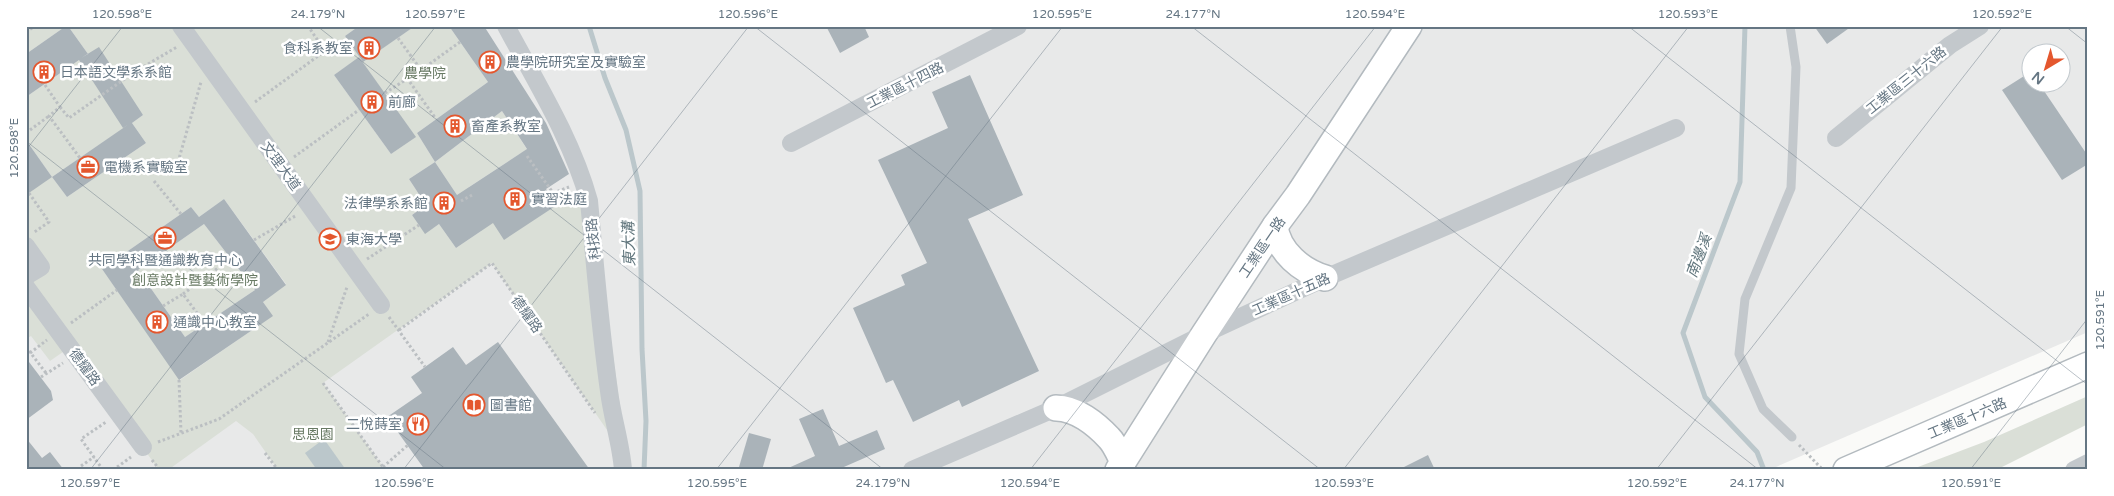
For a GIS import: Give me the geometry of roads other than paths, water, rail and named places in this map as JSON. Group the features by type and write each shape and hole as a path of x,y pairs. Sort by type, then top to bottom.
{"street":[{"name":"科技路","path":"506,26 565,139 584,181 589,200 602,339 612,416 622,454 623,470"},
{"name":"工業區十四路","path":"791,143 1018,26"},
{"name":"工業區一路","path":"1120,466 1204,334 1409,26"},
{"name":"工業區三十六路","path":"1836,138 1950,45 1980,26"},
{"name":"文理大道","path":"185,32 382,305"},
{"name":"工業區十五路","path":"912,470 1056,408 1204,334 1325,278 1676,128"},
{"path":"1275,226 1276,234 1281,244 1295,262 1303,269 1325,278"},
{"path":"26,246 33,271"},
{"name":"德耀路","path":"26,287 143,447"},
{"name":"工業區十六路","path":"1846,470 2088,366"},
{"path":"1056,408 1066,408 1086,418 1110,439 1120,466"},
{"path":"2074,470 2088,463"}],"lane":[{"path":"1790,26 1796,67 1791,188 1745,299 1739,354 1763,409 1792,437"}],"waterway":[{"name":"東大溝","path":"589,26 605,78 626,130 640,191 642,349 646,421 644,470"},
{"name":"南邊溪","path":"1745,26 1740,182 1683,333 1705,397 1757,452 1764,470"}],"place":[{"name":"食科系教室","path":"369,48"},
{"name":"農學院研究室及實驗室","path":"490,62"},
{"name":"日本語文學系系館","path":"44,72"},
{"name":"前廊","path":"372,102"},
{"name":"畜產系教室","path":"455,126"},
{"name":"電機系實驗室","path":"88,167"},
{"name":"實習法庭","path":"515,199"},
{"name":"法律學系系館","path":"444,203"},
{"name":"共同學科暨通識教育中心","path":"165,238"},
{"name":"東海大學","path":"330,239"},
{"name":"通識中心教室","path":"157,322"},
{"name":"圖書館","path":"474,405"},
{"name":"二悅蒔室","path":"418,424"}],"park label":[{"name":"農學院","path":"425,73"},
{"name":"創意設計暨藝術學院","path":"195,280"},
{"name":"思恩園","path":"313,434"}]}
